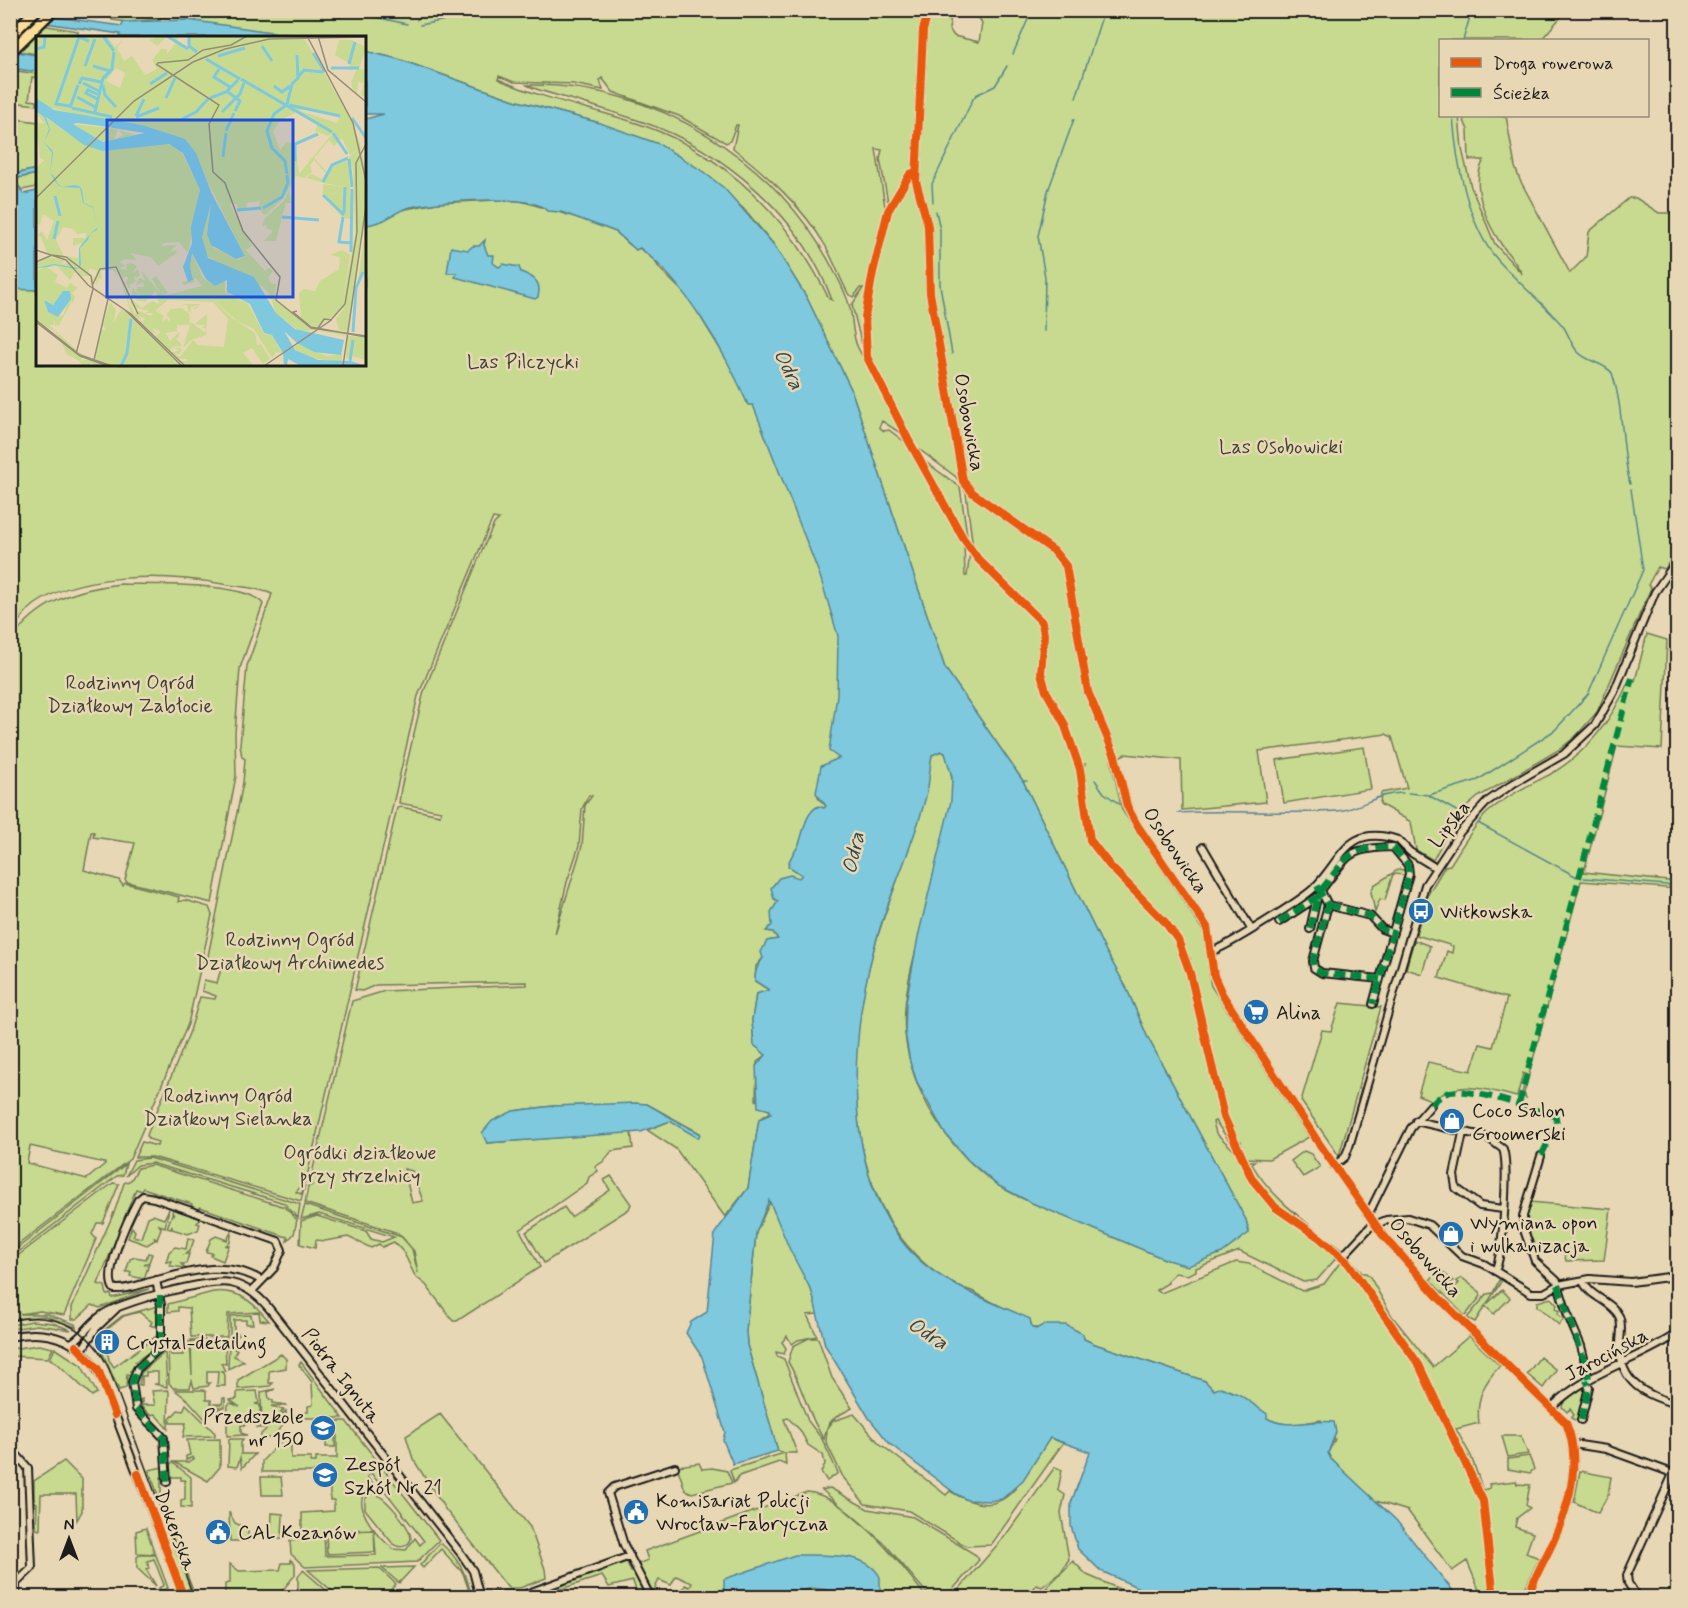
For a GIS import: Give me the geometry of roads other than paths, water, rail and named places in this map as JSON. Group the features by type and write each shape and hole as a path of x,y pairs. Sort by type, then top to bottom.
{"highway":[{"path":"10,36 36,10"},
{"path":"10,52 53,10"}],"street":[{"name":"Osobowicka","path":"929,10 923,30 916,181 928,226 930,293 961,473 966,486 973,493 1054,551 1066,566 1088,692 1115,756 1127,806 1144,836 1207,927 1214,976 1222,994 1334,1166 1375,1224 1439,1298 1566,1423 1573,1444 1574,1460 1565,1509 1528,1598"},
{"name":"Lipska","path":"1334,1166 1348,1152 1421,897 1436,868 1460,832 1488,801 1564,754 1595,725 1614,692 1655,592 1677,559"},
{"path":"1310,929 1319,892 1343,850 1354,841 1363,838 1398,840 1410,852 1436,868"},
{"path":"1203,847 1251,929"},
{"path":"1279,922 1319,892 1353,852 1393,847 1406,862 1410,871 1373,1004"},
{"path":"1212,951 1319,892"},
{"path":"1319,892 1328,905 1370,916 1382,929 1393,933"},
{"path":"1328,905 1313,961 1314,968 1322,974 1380,979"},
{"path":"1366,1212 1371,1209 1416,1121 1431,1105"},
{"path":"1416,1121 1492,1139 1503,1149 1506,1160 1500,1262 1496,1271"},
{"path":"1463,1133 1455,1185 1462,1194 1480,1206 1503,1209"},
{"path":"1541,1156 1523,1216 1524,1230 1535,1261 1555,1278 1581,1346 1589,1387 1581,1420"},
{"path":"76,1347 101,1315 116,1308 217,1282 235,1284 252,1291 278,1262 282,1250 278,1240 143,1196 135,1205 109,1270 112,1287 117,1290 200,1269 220,1267 241,1270 261,1280"},
{"path":"1342,1257 1375,1224 1403,1218 1422,1220 1434,1228 1462,1256 1484,1263 1531,1293 1544,1293 1558,1285 1597,1279 1631,1282 1668,1277 1677,1279"},
{"name":"Dokerska","path":"156,1280 160,1296 160,1347 137,1370 132,1382 136,1410 164,1438 167,1482"},
{"path":"1583,1281 1596,1297 1618,1314 1621,1328 1621,1363 1642,1392 1677,1405"},
{"name":"Piotra Ignuta","path":"252,1291 272,1312 462,1555 473,1571 480,1597"},
{"path":"76,1347 116,1308"},
{"name":"Jarocińska","path":"1552,1407 1587,1379 1650,1351 1677,1333"},
{"path":"10,1338 42,1334 76,1347"},
{"name":"Dokerska","path":"76,1347 93,1361 102,1380 184,1598"},
{"path":"1573,1444 1606,1449 1675,1474 1627,1575 1628,1583 1638,1598"},
{"path":"10,1447 28,1468 32,1568 13,1588 12,1597"},
{"path":"651,1598 623,1542 608,1493 614,1487 675,1467"},
{"path":"480,1597 523,1595 630,1556"}],"water":[{"path":"10,11 122,26 123,22 188,20 299,36 120,36 120,34 11,18"},
{"path":"10,51 36,55 36,72 11,68"},
{"name":"Odra","path":"366,51 398,59 514,100 600,123 659,144 701,170 724,188 774,245 807,298 851,389 945,668 1023,781 1103,946 1126,987 1147,1036 1246,1220 1249,1233 1222,1253 1188,1266 1167,1260 1032,1203 997,1185 968,1160 944,1132 917,1082 910,1062 905,1032 906,1002 918,937 951,801 952,777 945,753 941,751 932,755 928,786 921,813 880,928 869,967 857,1052 857,1097 861,1141 871,1182 888,1220 912,1253 937,1274 968,1291 1030,1319 1032,1328 1036,1329 1043,1325 1066,1325 1083,1334 1084,1339 1095,1344 1205,1381 1214,1390 1221,1387 1240,1395 1267,1414 1267,1418 1275,1421 1291,1424 1334,1422 1336,1432 1328,1453 1331,1459 1396,1520 1458,1597 1159,1597 1101,1571 1078,1549 1071,1526 1071,1503 1090,1452 1050,1438 1023,1480 1002,1499 967,1500 956,1494 890,1444 869,1418 825,1345 812,1292 790,1250 769,1200 756,1233 746,1331 747,1345 778,1451 733,1464 723,1440 725,1432 702,1357 686,1333 691,1322 707,1312 715,1233 748,1188 759,1119 771,1114 770,1110 758,1107 756,1066 766,1055 754,1045 752,1020 756,994 769,990 755,981 755,974 763,958 761,952 767,941 778,939 773,932 766,931 772,925 771,912 778,901 774,899 771,888 779,878 790,875 799,878 802,875 788,866 789,862 811,813 819,806 824,808 826,806 816,793 821,766 839,758 829,751 837,695 838,636 820,576 753,405 748,405 716,341 673,280 640,248 636,250 616,232 561,212 547,211 538,205 522,202 480,200 419,206 407,208 382,221 366,226 366,119 384,114 366,114"},
{"path":"36,169 36,174 18,178 16,181 23,194 36,191 35,290 11,289 11,178 19,173"},
{"path":"485,240 484,245 488,255 494,255 493,263 499,267 503,264 519,267 521,272 530,276 538,284 538,297 535,299 455,277 457,273 447,273 451,247 468,250 473,246 479,246"},
{"path":"647,1104 700,1134 698,1138 670,1121 641,1132 487,1143 482,1133 492,1121 513,1111 553,1106"},
{"path":"795,1555 842,1556 864,1562 880,1577 880,1597 840,1597 827,1590 812,1588 785,1597 724,1597 724,1579"}],"waterway":[{"path":"343,10 407,24"},
{"path":"417,20 421,10"},
{"path":"420,25 498,10"},
{"path":"1013,54 1032,10"},
{"path":"1076,98 1104,10"},
{"path":"1463,39 1472,10"},
{"path":"933,202 932,184 973,99 976,95 995,86 1007,66"},
{"path":"1453,117 1465,191 1478,228 1487,245 1497,259 1562,325 1578,352 1612,373 1619,401 1630,484"},
{"path":"1044,331 1045,277 1038,236 1048,191 1074,119"},
{"path":"936,211 940,230 940,285 952,354"},
{"path":"1408,793 1429,795 1478,780 1555,730 1588,694 1643,570 1631,489"},
{"path":"1095,780 1104,793 1125,808"},
{"path":"1178,813 1337,811 1353,808 1384,796 1403,793"},
{"path":"1430,796 1458,812"},
{"path":"1478,823 1577,877"},
{"path":"1584,878 1678,886"}],"tram line":[{"path":"10,1321 26,1318 56,1321 81,1333 101,1355 109,1369 194,1598"}],"place":[{"name":"Witkowska","path":"1421,911"},
{"name":"Alina","path":"1256,1012"},
{"name":"Coco Salon Groomerski","path":"1452,1121"},
{"name":"Wymiana opon i wulkanizacja","path":"1451,1234"},
{"name":"Crystal-detailing","path":"107,1342"},
{"name":"Przedszkole nr 150","path":"323,1428"},
{"name":"Zespół Szkół Nr 21","path":"325,1475"},
{"name":"Komisariat Policji Wrocław-Fabryczna","path":"636,1512"},
{"name":"CAL Kozanów","path":"218,1532"}],"park label":[{"name":"Las Pilczycki","path":"523,361"},
{"name":"Las Osobowicki","path":"1281,446"},
{"name":"Rodzinny Ogród Działkowy Zabłocie","path":"130,694"},
{"name":"Rodzinny Ogród Działkowy Archimedes","path":"290,950"},
{"name":"Rodzinny Ogród Działkowy Sielanka","path":"228,1106"},
{"name":"Ogródki działkowe przy strzelnicy","path":"360,1164"}]}
